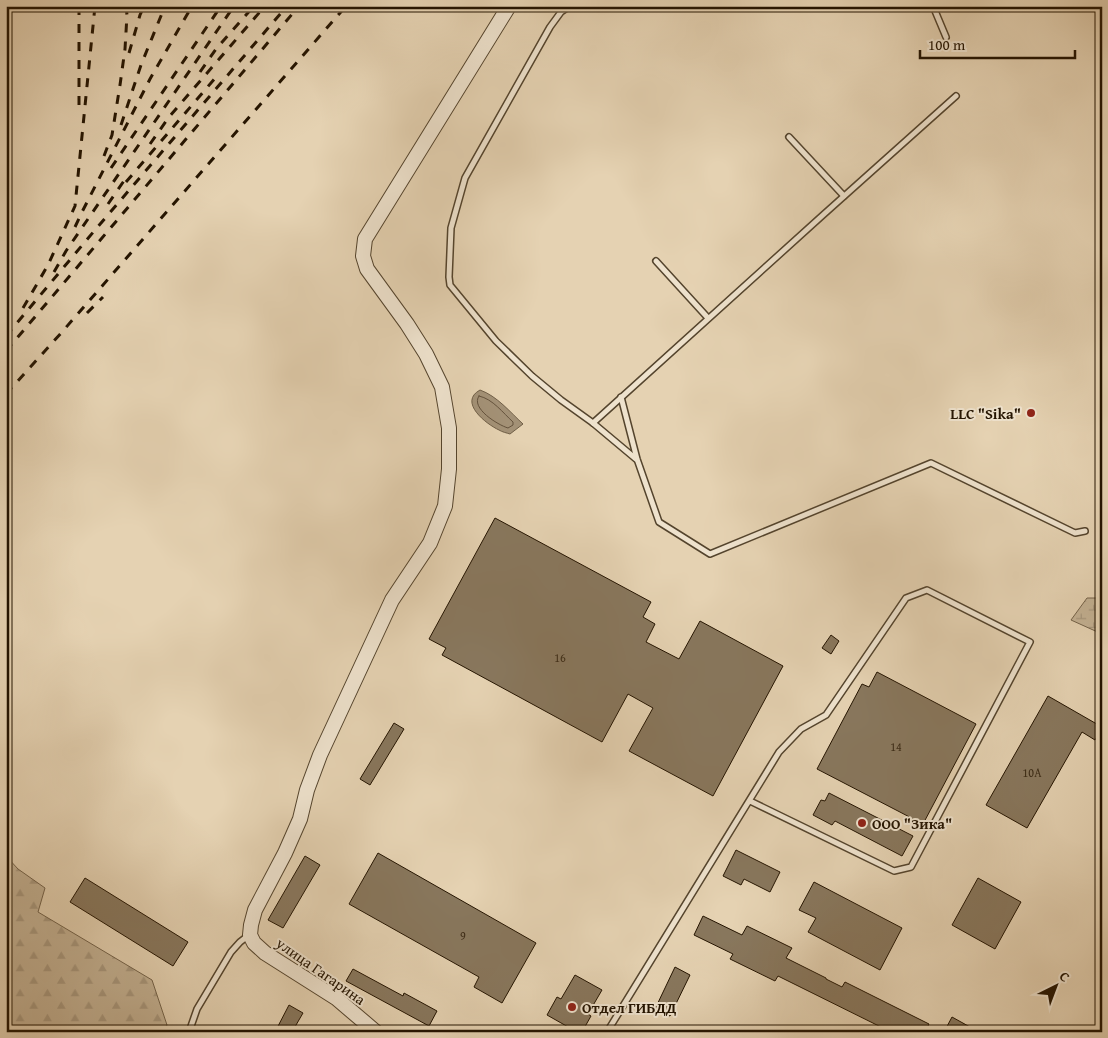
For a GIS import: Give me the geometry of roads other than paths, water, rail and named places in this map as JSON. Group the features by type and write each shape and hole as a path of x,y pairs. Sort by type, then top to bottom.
{"street":[{"path":"250,935 255,910 286,854 300,819 307,790 320,755 392,600 430,543 445,506 449,469 449,428 442,387 426,354 407,324 367,269 362,256 365,239 509,6"},
{"name":"улица Гагарина","path":"250,935 254,943 265,953 336,998 376,1032"}],"lane":[{"path":"570,6 561,12 550,27 465,178 451,228 450,285 496,341 532,376 637,460"},
{"path":"933,6 946,37"},
{"path":"593,423 956,96"},
{"path":"789,137 844,196"},
{"path":"656,261 708,318"},
{"path":"621,397 637,460 659,522 710,554 931,463 1075,533 1085,531"},
{"path":"606,1032 779,752 801,729 826,715 906,598 927,590 1030,642 911,867 894,871 750,800"},
{"path":"189,1032 197,1009 231,952 250,935"}],"water":[{"path":"480,390 498,400 523,424 510,434 500,431 487,423 473,406 472,400 474,395"}],"railway":[{"path":"79,6 79,108"},
{"path":"23,308 48,265 75,206 95,6"},
{"path":"104,156 112,135 120,85 125,49 126,6"},
{"path":"129,53 144,6"},
{"path":"121,125 141,65 165,6"},
{"path":"75,227 150,79 192,6"},
{"path":"111,168 221,6"},
{"path":"54,272 66,251 234,6"},
{"path":"200,72 216,49 254,6"},
{"path":"150,144 169,117 265,6"},
{"path":"6,336 287,6"},
{"path":"6,351 299,6"},
{"path":"6,394 346,6"},
{"path":"126,182 217,76"},
{"path":"108,204 128,175"},
{"path":"87,313 103,297"}],"place":[{"name":"LLC \"Sika\"","path":"1031,413"},
{"name":"ООО \"Зика\"","path":"862,823"},
{"name":"Отдел ГИБДД","path":"572,1007"}]}
